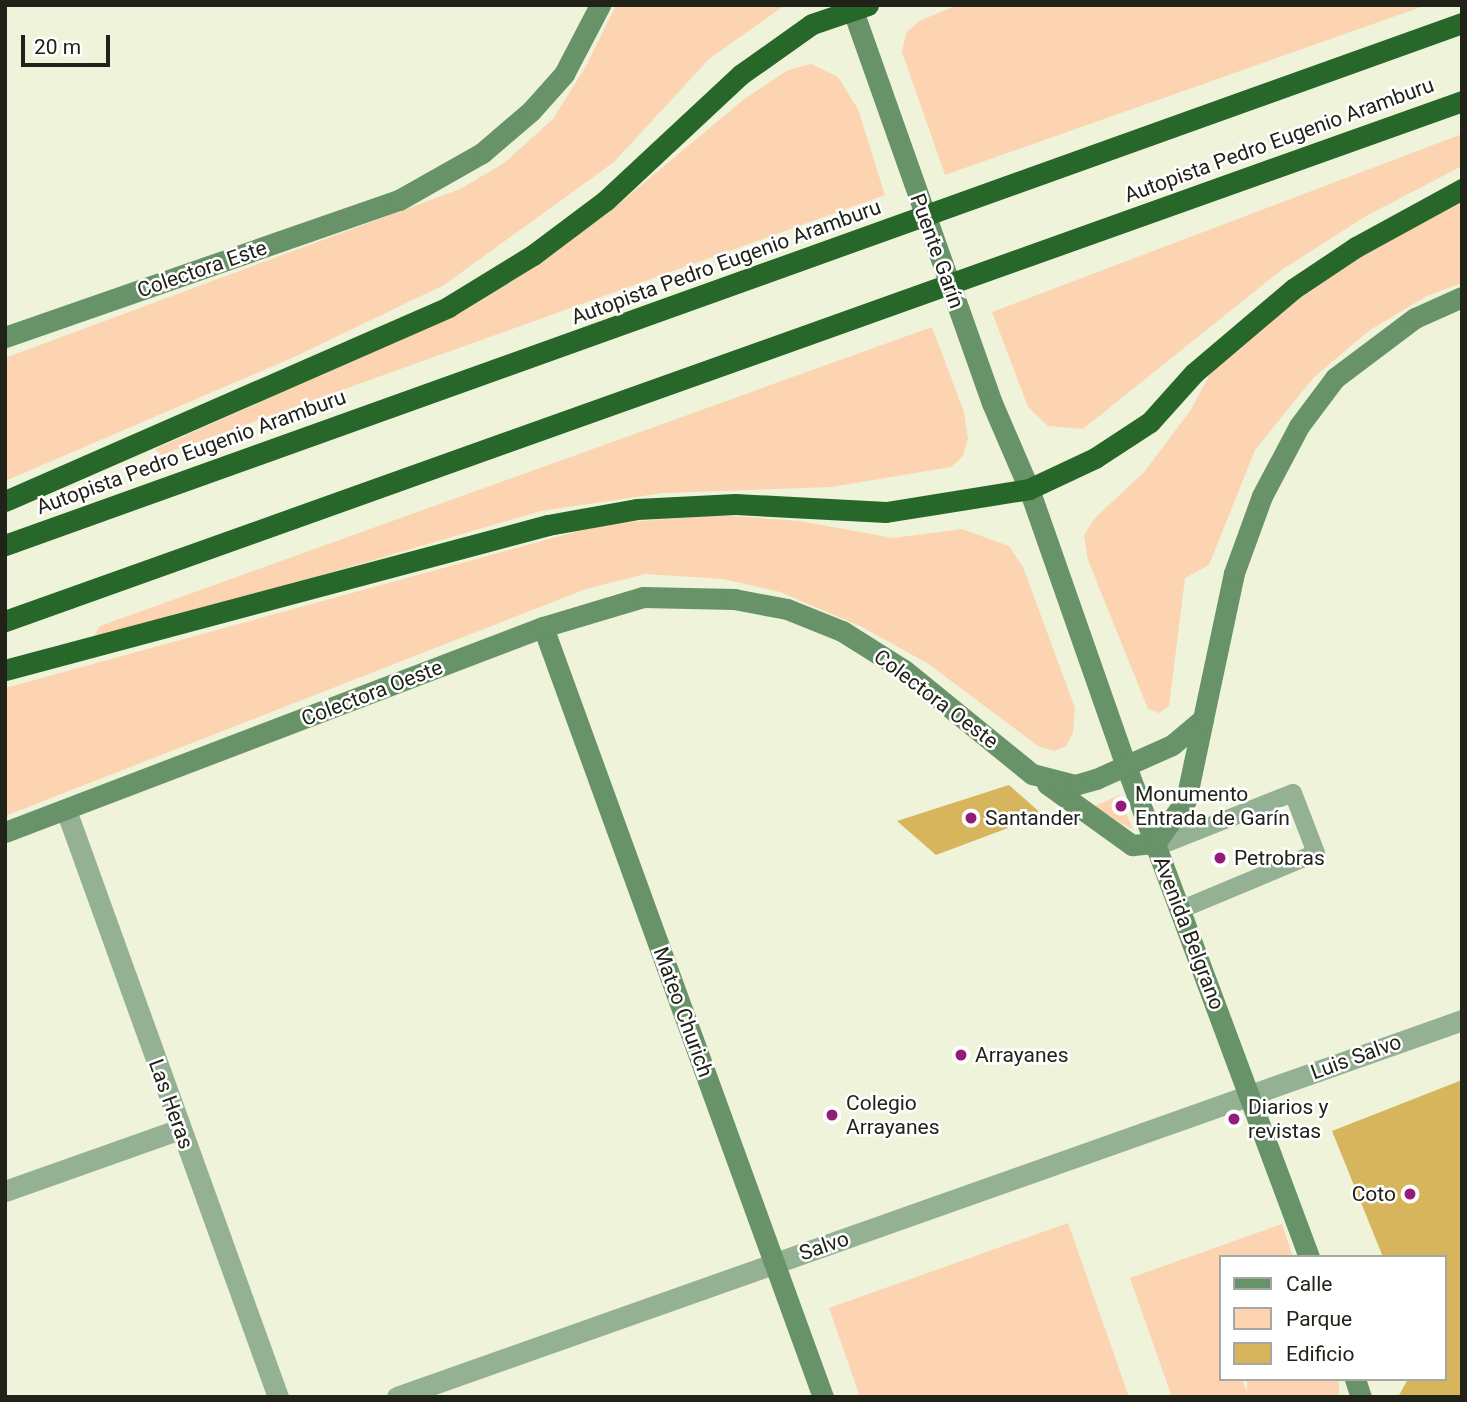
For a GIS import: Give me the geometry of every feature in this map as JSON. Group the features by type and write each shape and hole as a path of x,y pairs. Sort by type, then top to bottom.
{"highway":[{"path":"5,501 448,307 533,255 605,201 740,75 812,24 857,7"},
{"name":"Autopista Pedro Eugenio Aramburu","path":"5,545 1462,23"},
{"name":"Autopista Pedro Eugenio Aramburu","path":"5,621 1462,101"},
{"path":"5,670 548,525 637,509 736,504 909,510 1029,489 1095,458 1150,422 1240,330 1293,289 1356,247 1462,189"}],"street":[{"name":"Colectora Este","path":"5,337 399,201 482,153 531,111 564,74 600,5"},
{"name":"Puente Garín","path":"857,7 884,105 992,403 1029,489"},
{"path":"1032,774 1132,845 1156,845 1186,800 1234,573 1262,496 1299,426 1335,378 1377,344 1415,318 1462,297"},
{"name":"Avenida Belgrano","path":"1029,489 1126,766 1309,1255"},
{"name":"Colectora Oeste","path":"5,832 543,627 643,597 734,599 787,609 842,631 904,670 1032,774 1075,785 1172,745 1203,719"},
{"name":"Mateo Churich","path":"543,627 823,1397"},
{"name":"Las Heras","path":"66,810 278,1397"},
{"name":"Luis Salvo","path":"1250,1095 1462,1020"},
{"name":"Salvo","path":"397,1397 1250,1095"},
{"path":"5,1191 180,1129"}],"lane":[{"path":"1156,845 1293,793 1316,853 1180,910"}],"green space":[{"path":"616,5 785,5 709,59 614,162 444,285 294,357 5,481 5,358 460,189 504,163 553,119 586,66"},
{"path":"1427,5 945,175 902,52 906,33 919,21 953,7"},
{"path":"811,64 838,77 858,109 885,195 161,455 155,449 452,317 603,217 743,100 788,70"},
{"path":"1462,134 1462,166 1366,216 1280,271 1083,429 1048,426 1028,407 992,312"},
{"path":"1462,201 1462,283 1427,296 1370,330 1314,377 1255,450 1209,565 1185,578 1169,706 1159,713 1148,709 1088,560 1084,535 1094,519 1145,471 1190,411 1214,367 1272,318 1389,237"},
{"path":"932,327 964,412 968,439 963,456 951,467 832,487 663,493 541,511 151,625 94,636 100,626"},
{"path":"719,515 800,521 893,538 962,529 1009,546 1023,567 1075,708 1073,733 1066,746 1054,751 1038,746 927,663 862,627 780,592 723,579 645,574 586,589 5,816 5,688 604,524"},
{"path":"1119,795 1133,830 1093,807"},
{"path":"1068,1223 1129,1397 860,1397 829,1308"},
{"path":"1282,1224 1292,1255 1218,1255 1218,1381 1243,1381 1249,1397 1172,1397 1130,1278"},
{"path":"1247,1381 1339,1381 1339,1397 1247,1397"}],"building":[{"name":"Santander","path":"1009,785 1043,815 936,855 897,821"},
{"name":"Coto","path":"1462,1080 1462,1397 1398,1397 1407,1381 1446,1381 1446,1255 1382,1255 1332,1131"}],"place":[{"name":"Monumento Entrada de Garín","path":"1121,806"},
{"name":"Santander","path":"971,818"},
{"name":"Petrobras","path":"1220,858"},
{"name":"Arrayanes","path":"961,1055"},
{"name":"Colegio Arrayanes","path":"832,1115"},
{"name":"Diarios y revistas","path":"1234,1119"},
{"name":"Coto","path":"1410,1194"}]}
